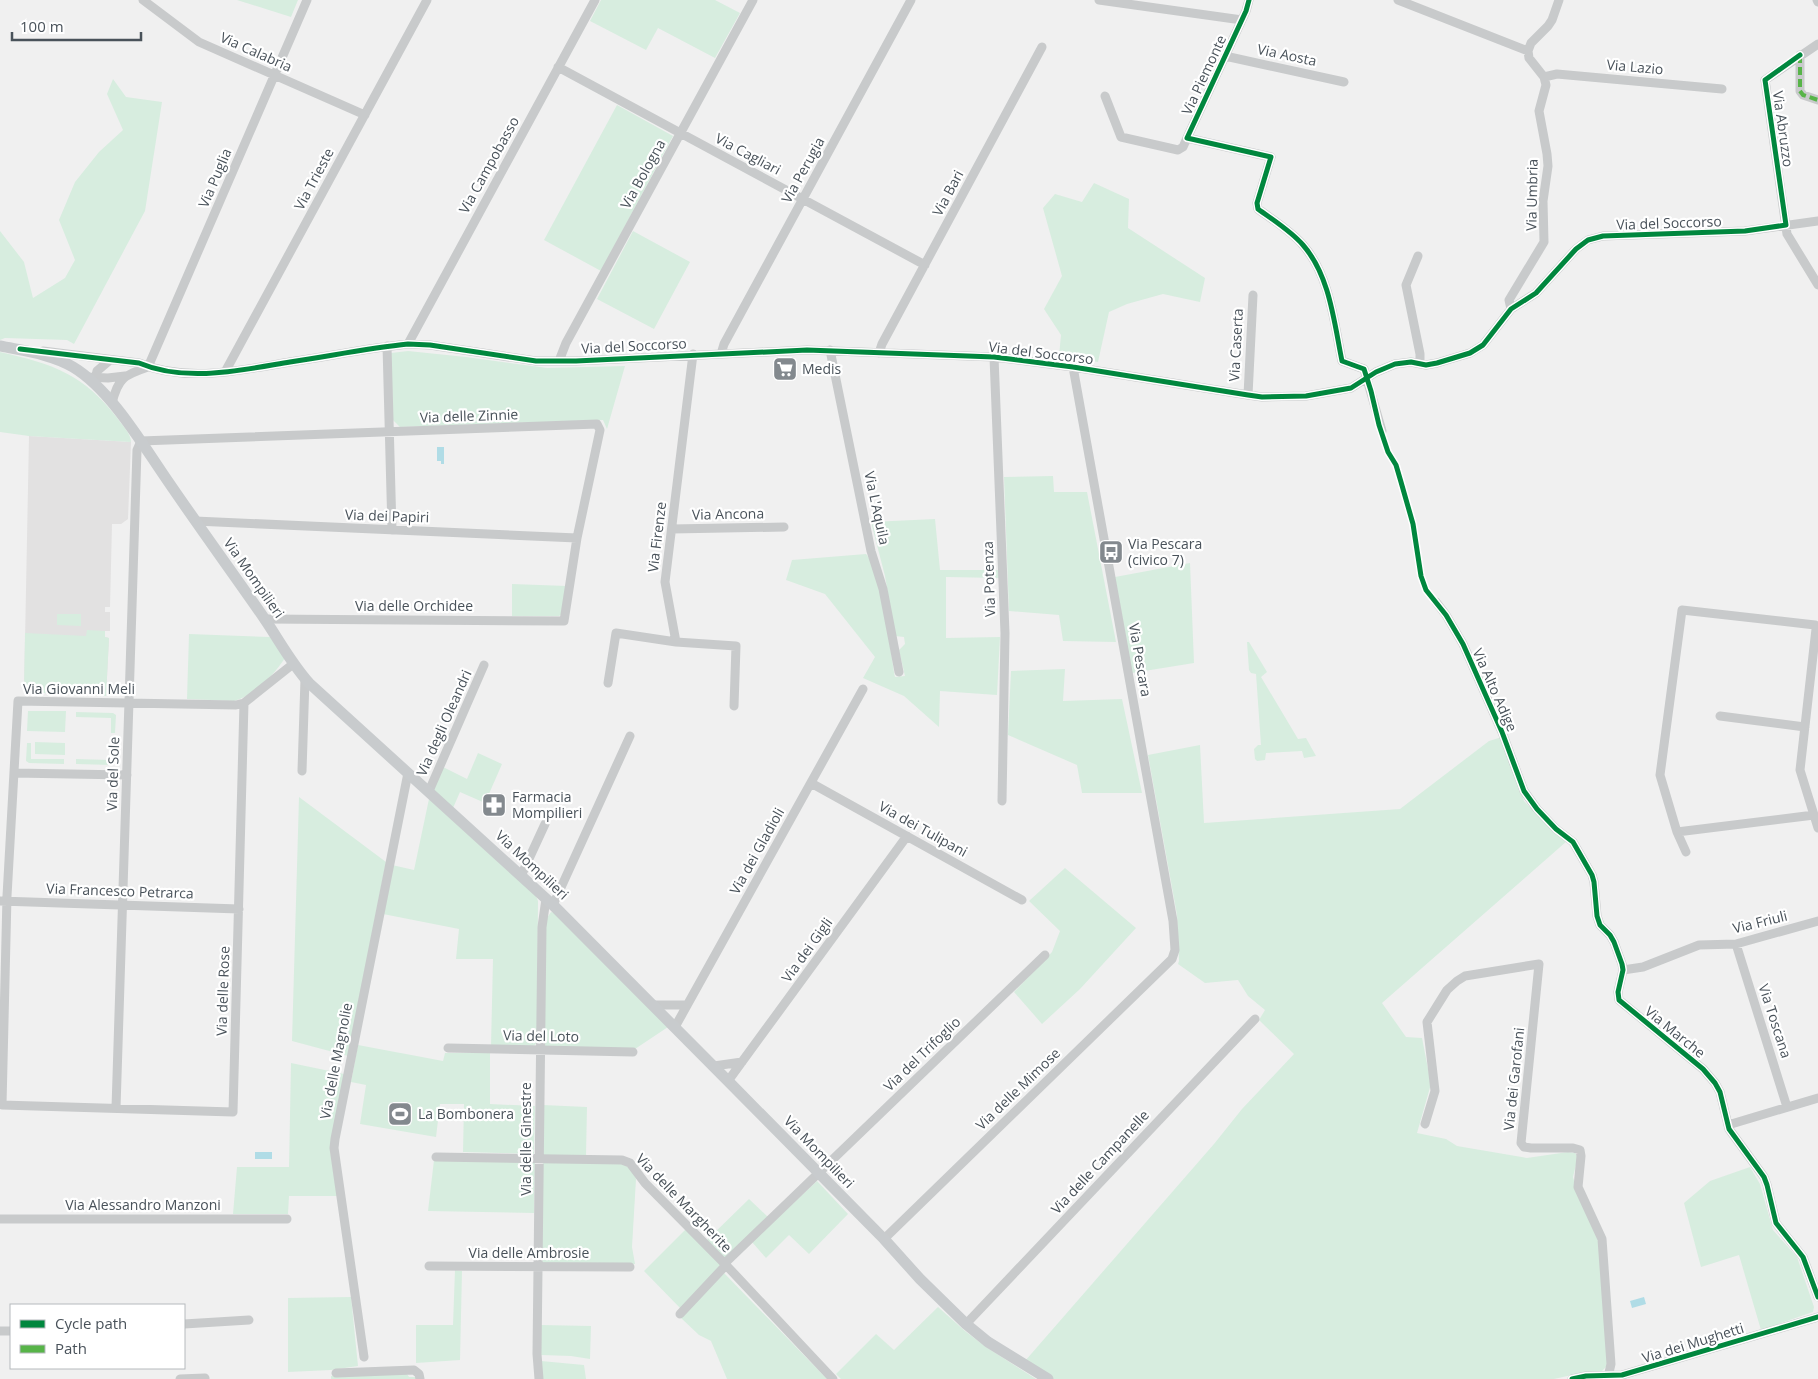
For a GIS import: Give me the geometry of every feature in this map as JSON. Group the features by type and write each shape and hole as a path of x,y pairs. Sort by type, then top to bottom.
{"street":[{"name":"Via Calabria","path":"143,0 199,42 365,115"},
{"name":"Via Puglia","path":"148,367 307,0"},
{"name":"Via Trieste","path":"225,372 427,0"},
{"name":"Via Campobasso","path":"408,344 595,0"},
{"name":"Via Bologna","path":"559,361 566,343 753,0"},
{"name":"Via Perugia","path":"721,354 724,344 911,0"},
{"path":"1099,0 1242,20"},
{"name":"Via Piemonte","path":"1188,138 1246,11 1249,0"},
{"path":"1398,0 1528,51"},
{"path":"1544,77 1529,58 1528,51 1531,43 1552,20 1559,0"},
{"name":"Via Abruzzo","path":"1786,225 1764,80 1818,44"},
{"name":"Via Bari","path":"879,353 882,344 1042,47"},
{"path":"1800,55 1800,91 1803,95 1818,100"},
{"name":"Via Aosta","path":"1225,56 1344,82"},
{"name":"Via Cagliari","path":"558,67 925,265"},
{"name":"Via Lazio","path":"1544,77 1558,74 1722,89"},
{"name":"Via Umbria","path":"1511,309 1509,300 1544,242 1543,202 1548,166 1539,111 1546,84 1544,77"},
{"path":"1105,96 1121,137 1178,150 1183,147 1188,138 1271,157 1257,203 1258,209 1303,245 1316,264 1325,283 1342,361 1364,369 1382,431"},
{"name":"Via del Soccorso","path":"20,349 139,363 148,367 191,373 225,372 408,344 430,345 520,359 559,361 694,354 830,350 994,357 1073,367 1262,397 1306,396 1350,388 1376,372 1395,364 1411,362 1420,364 1437,363 1479,349 1511,309 1536,293 1576,249 1588,240 1603,236 1745,231 1818,221"},
{"path":"1786,225 1787,234 1818,285"},
{"path":"1418,256 1406,285 1420,354 1420,364"},
{"name":"Via Caserta","path":"1248,395 1253,295"},
{"name":"Via Mompilieri","path":"0,346 20,349 61,361 92,379 141,441 305,679 549,902 654,1005 966,1324 988,1342 1048,1379"},
{"path":"387,346 392,530"},
{"name":"Via L'Aquila","path":"830,350 871,552 883,589 892,644 899,672"},
{"name":"Via Firenze","path":"676,642 665,582 694,354"},
{"name":"Via Potenza","path":"994,357 1005,633 1002,801"},
{"path":"92,379 102,366 110,360"},
{"path":"112,403 118,382 126,376 148,367"},
{"name":"Via Pescara","path":"1073,367 1173,920 1175,950 1172,959"},
{"path":"92,379 126,376"},
{"name":"Via delle Zinnie","path":"141,441 597,424 600,430 577,538 564,621"},
{"name":"Via del Sole","path":"116,1108 137,450 141,441"},
{"name":"Via dei Papiri","path":"195,521 577,538"},
{"name":"Via Ancona","path":"672,529 784,527"},
{"name":"Via Alto Adige","path":"1436,602 1446,615 1462,644 1502,732 1524,790 1537,810 1556,829 1573,842 1592,875 1596,916 1600,925 1614,942 1623,970"},
{"path":"1686,852 1660,775 1682,610 1815,625 1800,770 1818,828"},
{"name":"Via delle Orchidee","path":"264,619 564,621"},
{"path":"608,683 616,633 676,642 736,646 734,706"},
{"path":"244,703 293,664"},
{"name":"Via degli Oleandri","path":"428,792 484,665"},
{"path":"302,771 305,679"},
{"name":"Via dei Gladioli","path":"675,1027 863,689"},
{"name":"Via Giovanni Meli","path":"2,1105 4,901 18,701 236,705 244,703"},
{"name":"Via delle Rose","path":"2,1105 233,1112 244,703"},
{"path":"1720,716 1805,727"},
{"name":"Via delle Ginestre","path":"539,1379 537,1354 540,1158 539,1050 542,927 549,902 630,736"},
{"name":"Via delle Magnolie","path":"364,1357 334,1148 408,772"},
{"path":"14,773 126,775"},
{"name":"Via dei Tulipani","path":"811,783 1022,900"},
{"path":"1678,832 1814,815"},
{"path":"521,876 545,824"},
{"name":"Via dei Gigli","path":"728,1081 907,836"},
{"name":"Via Francesco Petrarca","path":"4,901 239,909"},
{"name":"Via Friuli","path":"1623,970 1643,967 1699,945 1736,944 1818,921"},
{"name":"Via Toscana","path":"1736,944 1787,1107"},
{"name":"Via del Trifoglio","path":"680,1314 725,1265 1045,955"},
{"name":"Via delle Mimose","path":"884,1239 1172,959"},
{"name":"Via dei Garofani","path":"1425,1124 1435,1090 1427,1022 1447,990 1465,976 1539,964 1521,1143 1524,1147 1531,1148 1573,1148 1580,1150 1582,1156 1578,1187 1602,1239 1611,1364 1608,1377"},
{"name":"Via Marche","path":"1623,970 1618,992 1619,1000 1703,1069 1720,1092 1728,1125 1735,1138 1764,1177 1776,1223 1803,1257 1818,1297"},
{"path":"654,1005 687,1005"},
{"name":"Via delle Campanelle","path":"966,1324 1255,1019"},
{"name":"Via del Loto","path":"448,1048 633,1052"},
{"path":"714,1066 742,1062"},
{"path":"1728,1125 1818,1098"},
{"name":"Via delle Margherite","path":"436,1157 622,1160 630,1163 645,1183 833,1379"},
{"name":"Via Alessandro Manzoni","path":"0,1219 287,1219"},
{"name":"Via delle Ambrosie","path":"429,1266 630,1267"},
{"name":"Via dei Mughetti","path":"1572,1379 1586,1376 1622,1376 1818,1317"},
{"path":"185,1324 249,1320"},
{"path":"336,1373 414,1370 419,1374 420,1379"},
{"path":"180,1379 205,1379"}],"shaded area":[{"path":"29,436 131,442 128,519 121,524 112,524 110,607 105,607 105,612 110,612 110,631 105,631 105,637 109,638 106,696 24,692"}],"green space":[{"path":"237,0 298,0 291,17"},
{"path":"601,0 715,0 740,13 715,58 658,28 646,50 590,21"},
{"path":"113,79 126,97 162,102 145,211 74,344 67,340 5,338 0,340 0,231 24,262 33,298 65,278 75,260 59,220 75,182 99,152 123,130 107,94"},
{"path":"617,105 673,136 601,271 544,240"},
{"path":"1094,183 1129,199 1128,228 1205,278 1200,302 1163,294 1127,304 1109,312 1098,362 1059,356 1061,335 1044,309 1062,276 1043,208 1055,194 1082,202"},
{"path":"633,231 690,262 654,329 597,299"},
{"path":"408,351 547,368 625,366 607,429 603,420 400,427 393,420 391,353"},
{"path":"0,352 36,361 80,381 105,404 126,430 131,442 29,436 0,432"},
{"path":"1053,476 1054,492 1087,492 1116,642 1063,641 1059,615 1009,611 1004,477"},
{"path":"935,519 940,570 1000,570 1000,578 946,577 946,638 1000,637 997,695 940,691 939,727 904,696 863,678 875,657 825,594 786,580 792,560 866,554 876,576 888,631 895,677 905,676 899,650 905,644 904,637 895,636 885,576 871,522"},
{"path":"1190,563 1194,663 1132,673 1115,577"},
{"path":"512,584 567,586 562,614 559,616 512,616"},
{"path":"57,614 81,614 81,626 57,625"},
{"path":"87,630 105,631 105,637 109,638 106,696 24,692 25,633 86,636"},
{"path":"189,634 270,637 285,658 263,684 242,698 234,701 187,699"},
{"path":"1247,642 1249,642 1267,672 1261,677 1298,739 1306,738 1316,756 1304,758 1302,751 1266,753 1265,760 1257,761 1255,759 1254,749 1261,745 1256,674 1251,673 1249,670"},
{"path":"1065,669 1063,701 1122,699 1142,793 1082,793 1077,765 1008,735 1011,671"},
{"path":"28,711 66,711 65,732 27,731"},
{"path":"76,712 113,713 116,715 115,733 111,733 111,718 76,717"},
{"path":"1502,737 1524,801 1553,831 1567,841 1382,1003 1406,1037 1422,1038 1431,1084 1417,1133 1446,1139 1457,1146 1527,1158 1568,1152 1575,1153 1578,1157 1573,1177 1598,1240 1600,1253 1608,1361 1606,1367 1602,1371 1554,1379 1053,1379 1025,1361 1214,1144 1242,1109 1294,1054 1259,1020 1265,1010 1248,996 1238,980 1205,983 1178,964 1177,915 1148,755 1200,745 1204,823 1400,809 1489,741"},
{"path":"35,742 65,743 65,755 35,754"},
{"path":"27,743 31,743 31,759 64,759 64,764 29,763 26,761"},
{"path":"111,745 115,745 115,763 112,765 76,764 76,759 110,760"},
{"path":"478,753 502,764 485,803 460,792 453,808 433,791 443,767 467,779"},
{"path":"299,797 386,862 348,1056 292,1041"},
{"path":"429,799 536,896 538,901 537,1042 531,1047 491,1046 493,959 456,959 459,929 383,914 392,865 414,870"},
{"path":"1065,868 1136,928 1080,989 1042,1024 1014,992 1052,952 1060,931 1029,901"},
{"path":"551,912 555,913 668,1027 635,1049 543,1046 545,925"},
{"path":"358,1045 443,1061 445,1053 490,1053 490,1104 535,1106 534,1154 463,1152 464,1104 440,1104 436,1137 360,1124 366,1085 351,1082"},
{"path":"291,1063 344,1074 330,1149 337,1196 289,1196 288,1214 233,1214 237,1167 289,1167"},
{"path":"543,1105 587,1107 586,1155 542,1155"},
{"path":"434,1160 535,1161 534,1213 428,1211"},
{"path":"543,1162 622,1163 631,1169 636,1179 632,1247 635,1264 541,1264"},
{"path":"1750,1167 1760,1184 1773,1230 1797,1257 1814,1307 1813,1312 1761,1330 1739,1255 1701,1267 1684,1203 1710,1181"},
{"path":"817,1181 848,1214 809,1254 789,1235 766,1258 752,1242"},
{"path":"749,1199 768,1217 725,1258 707,1240"},
{"path":"686,1229 722,1266 681,1309 644,1271"},
{"path":"455,1270 462,1271 460,1360 416,1363 416,1325 453,1325"},
{"path":"724,1273 827,1379 727,1379 711,1341 699,1335 681,1318"},
{"path":"351,1297 358,1366 331,1370 288,1372 288,1298"},
{"path":"938,1307 986,1347 1036,1379 841,1379 836,1374 876,1334 894,1350"},
{"path":"541,1325 591,1326 590,1359 541,1355"},
{"path":"541,1361 584,1365 586,1379 542,1379"},
{"path":"407,1374 409,1377 416,1377 416,1379 331,1379 331,1376"}],"water":[{"path":"437,447 444,447 444,464 441,464 441,461 437,461"},
{"path":"255,1152 272,1152 272,1159 255,1159"},
{"path":"1644,1297 1646,1304 1632,1308 1630,1301"}],"marked path":[{"path":"1800,55 1800,91 1803,95 1818,100"}],"cycle path":[{"path":"1249,0 1246,11 1187,138 1271,157 1257,203 1258,209 1298,240 1312,257 1330,300 1342,361 1364,369 1379,425 1388,452 1396,465 1413,524 1421,576 1426,590 1446,615 1463,644 1502,732 1524,791 1537,809 1556,829 1573,842 1592,875 1597,916 1600,925 1614,942 1622,964 1623,970 1618,992 1619,1000 1703,1069 1715,1083 1720,1092 1729,1129 1764,1177 1776,1223 1803,1257 1818,1297"},
{"path":"20,349 139,363 157,369 195,374 234,371 408,344 430,345 536,361 576,361 807,350 994,357 1073,367 1262,397 1306,396 1351,388 1376,372 1395,364 1411,362 1426,365 1470,353 1483,345 1511,309 1536,293 1576,249 1588,240 1603,236 1745,231 1786,225 1765,80 1800,55"},
{"path":"1572,1379 1586,1376 1622,1375 1818,1317"}],"place":[{"name":"Medis","path":"785,369"},
{"name":"Via Pescara (civico 7)","path":"1111,552"},
{"name":"Farmacia Mompilieri","path":"494,805"},
{"name":"La Bombonera","path":"400,1114"}]}
